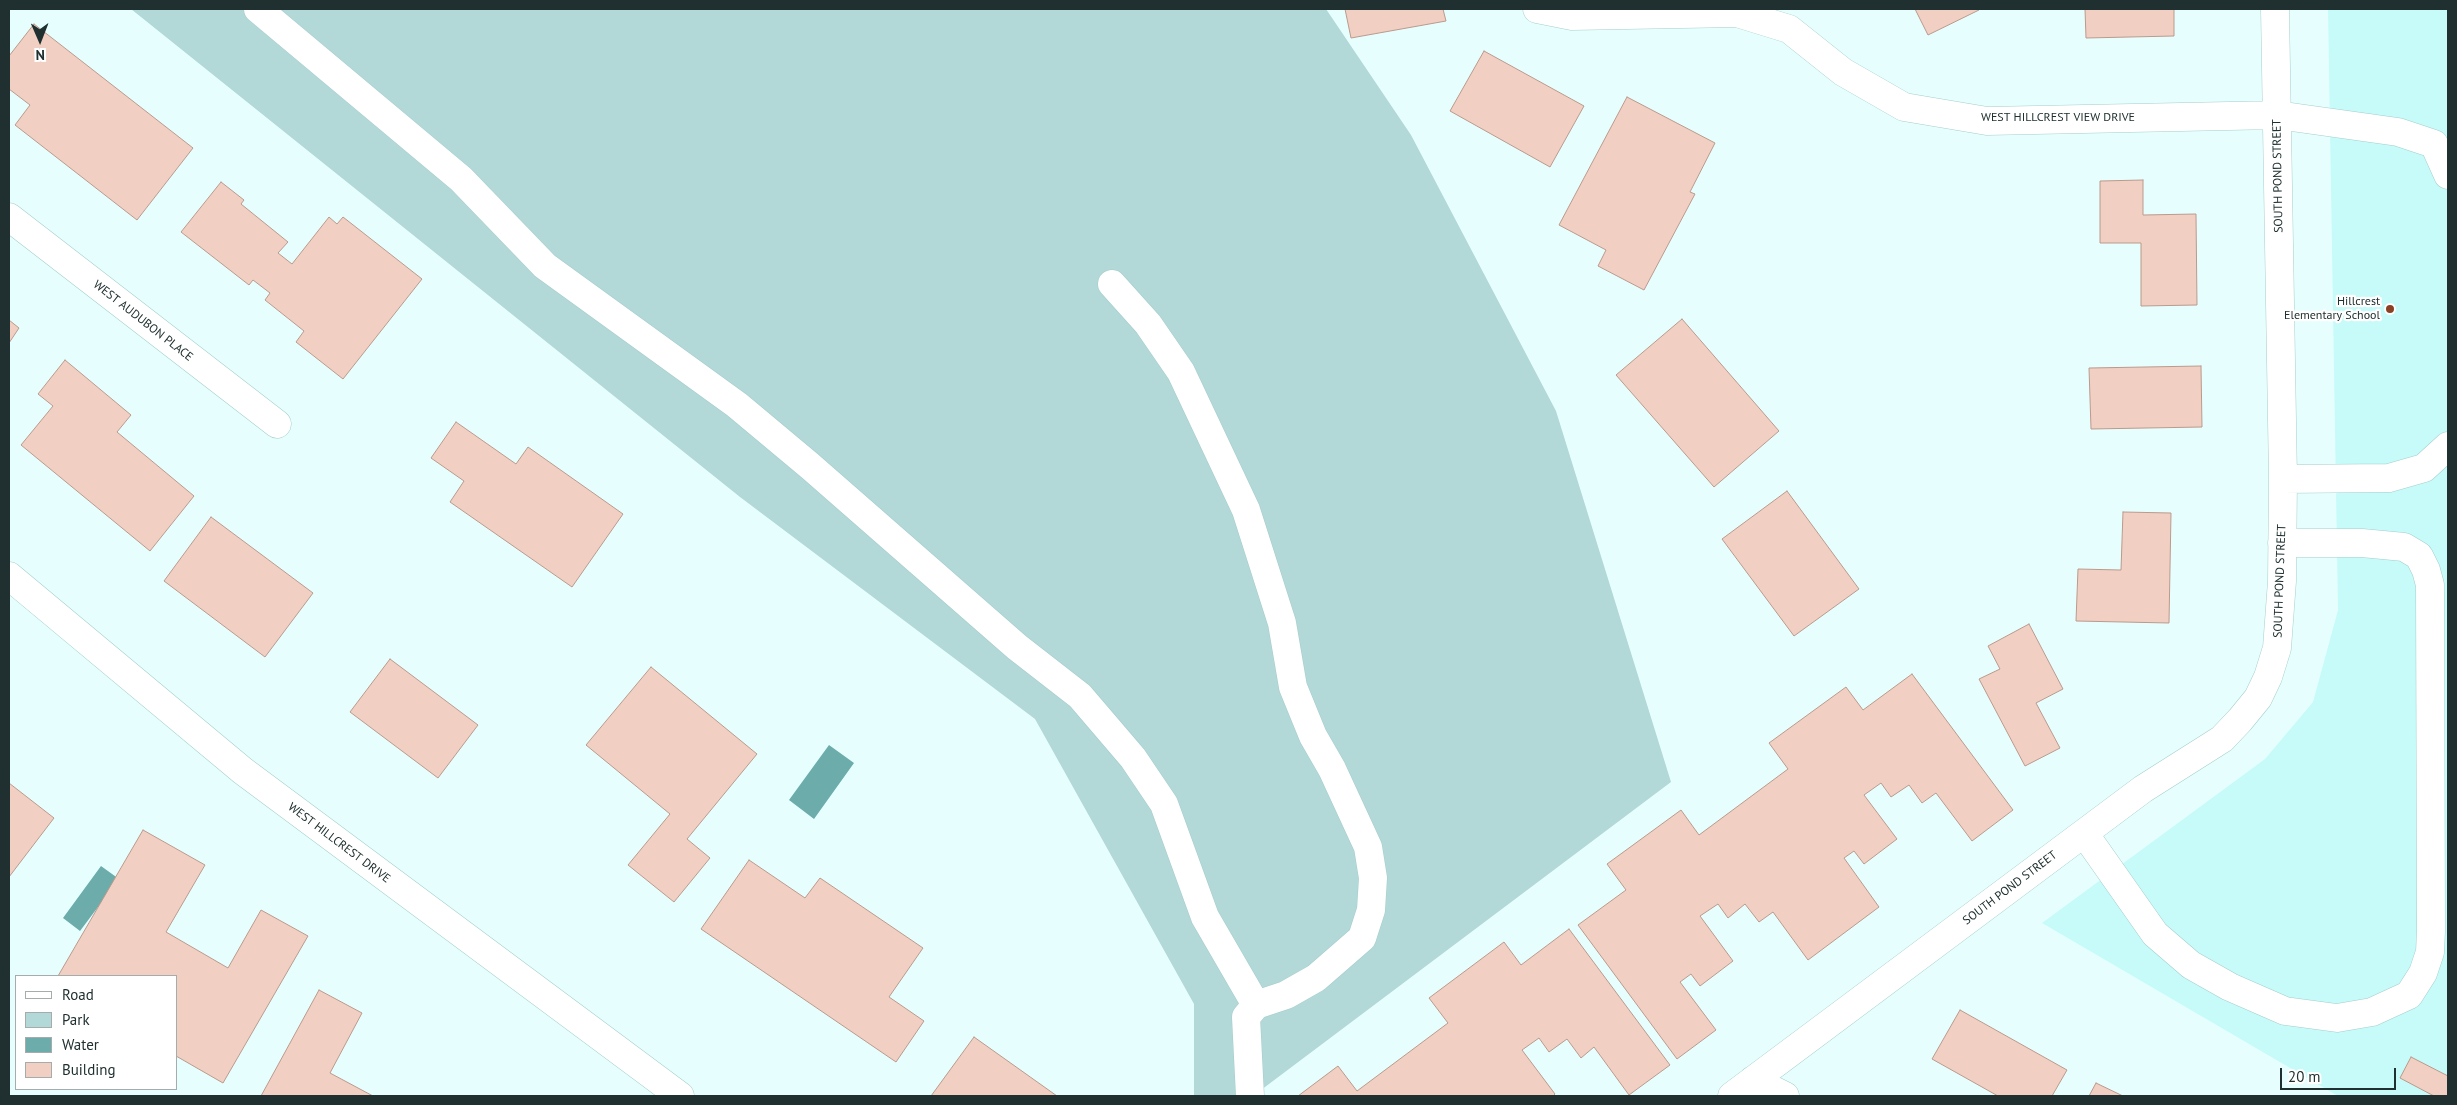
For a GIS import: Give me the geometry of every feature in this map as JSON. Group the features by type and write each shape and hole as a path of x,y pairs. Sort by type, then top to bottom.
{"street":[{"path":"258,9 461,179 545,266 736,405 810,466 1017,647 1080,696 1133,758 1164,804 1205,917 1256,1005"},
{"name":"WEST HILLCREST VIEW DRIVE","path":"1537,9 1572,16 1737,13 1789,29 1843,72 1904,107 1986,121 2277,115 2398,132 2434,144 2448,176"},
{"name":"SOUTH POND STREET","path":"1732,1096 2143,789 2222,739 2258,698 2268,678 2277,648 2282,590 2283,479 2275,9"},
{"name":"WEST AUDUBON PLACE","path":"9,217 277,424"},
{"path":"1112,284 1148,324 1181,372 1216,443 1246,510 1266,571 1282,623 1293,687 1313,736 1332,769 1368,847 1373,878 1371,910 1362,938 1316,978 1286,995 1256,1005 1246,1017 1250,1096"},
{"path":"2283,479 2390,478 2424,468 2448,446"},
{"path":"2084,833 2155,934 2191,965 2230,987 2285,1011 2337,1018 2372,1012 2409,995 2423,973 2430,952 2432,931 2430,585 2426,570 2419,556 2404,546 2362,543 2282,543"},
{"name":"WEST HILLCREST DRIVE","path":"9,576 242,771 680,1096"},
{"path":"1753,1080 1785,1096"}],"shaded area":[{"name":"Hillcrest Elementary School","path":"2328,9 2448,9 2448,1096 2338,1096 2042,923 2265,759 2313,702 2338,610"}],"green space":[{"path":"131,9 1326,9 1411,135 1556,411 1671,782 1253,1096 1194,1096 1194,1004 1035,719 740,497"}],"water":[{"path":"829,745 854,763 814,819 789,800"},
{"path":"101,866 119,879 80,931 63,918"}],"building":[{"path":"1345,9 1443,9 1446,21 1351,38"},
{"path":"1915,9 1979,9 1979,10 1928,35"},
{"path":"2085,9 2174,9 2174,36 2086,38"},
{"path":"34,24 193,148 137,220 15,125 30,105 9,89 9,56"},
{"path":"1484,51 1584,106 1550,167 1450,111"},
{"path":"1627,97 1715,143 1690,192 1695,194 1644,290 1598,266 1606,250 1559,225"},
{"path":"2143,180 2143,215 2196,214 2197,305 2141,306 2141,243 2100,243 2100,181"},
{"path":"221,182 244,200 241,204 288,242 278,253 292,264 329,217 337,224 343,217 422,279 343,379 296,342 304,331 265,300 270,293 253,280 249,285 181,232"},
{"path":"1682,319 1779,431 1714,487 1616,375"},
{"path":"9,320 19,328 9,343"},
{"path":"65,360 131,415 117,432 194,496 150,551 21,445 53,406 38,394"},
{"path":"2201,366 2202,427 2091,429 2089,368"},
{"path":"456,422 516,464 528,447 623,514 572,587 450,502 464,481 431,458"},
{"path":"1787,491 1859,589 1794,636 1722,539"},
{"path":"2123,512 2171,513 2169,623 2076,621 2078,569 2121,570"},
{"path":"211,517 313,593 265,657 164,581"},
{"path":"2029,624 2063,689 2036,703 2060,748 2025,766 1979,679 2000,669 1988,646"},
{"path":"390,659 478,725 438,778 350,712"},
{"path":"651,667 757,754 687,839 710,858 674,902 628,865 670,814 586,745"},
{"path":"1912,674 2013,810 1972,841 1936,793 1922,803 1909,785 1891,797 1881,783 1864,795 1897,839 1864,864 1854,851 1844,858 1879,907 1808,960 1773,912 1759,922 1745,904 1728,918 1718,904 1700,916 1733,961 1700,986 1691,974 1680,982 1716,1030 1677,1059 1578,925 1626,890 1607,864 1681,810 1699,835 1788,769 1769,743 1846,687 1863,710"},
{"path":"9,783 54,818 9,877"},
{"path":"143,830 205,865 166,932 228,968 261,910 308,936 223,1083 178,1057 178,975 59,975"},
{"path":"749,860 805,898 820,878 923,948 889,997 924,1021 896,1062 701,929"},
{"path":"1569,929 1670,1065 1629,1095 1594,1047 1581,1058 1567,1039 1549,1052 1539,1038 1522,1050 1555,1094 1553,1096 1298,1096 1338,1066 1357,1091 1448,1023 1429,998 1504,942 1521,965"},
{"path":"319,990 362,1013 330,1073 373,1096 261,1096"},
{"path":"1960,1010 2067,1070 2052,1096 1998,1096 1932,1059"},
{"path":"974,1037 1057,1096 931,1096"},
{"path":"2411,1057 2448,1076 2448,1096 2434,1096 2400,1078"},
{"path":"2096,1083 2123,1096 2089,1096"}],"place":[{"name":"Hillcrest Elementary School","path":"2390,309"}]}
